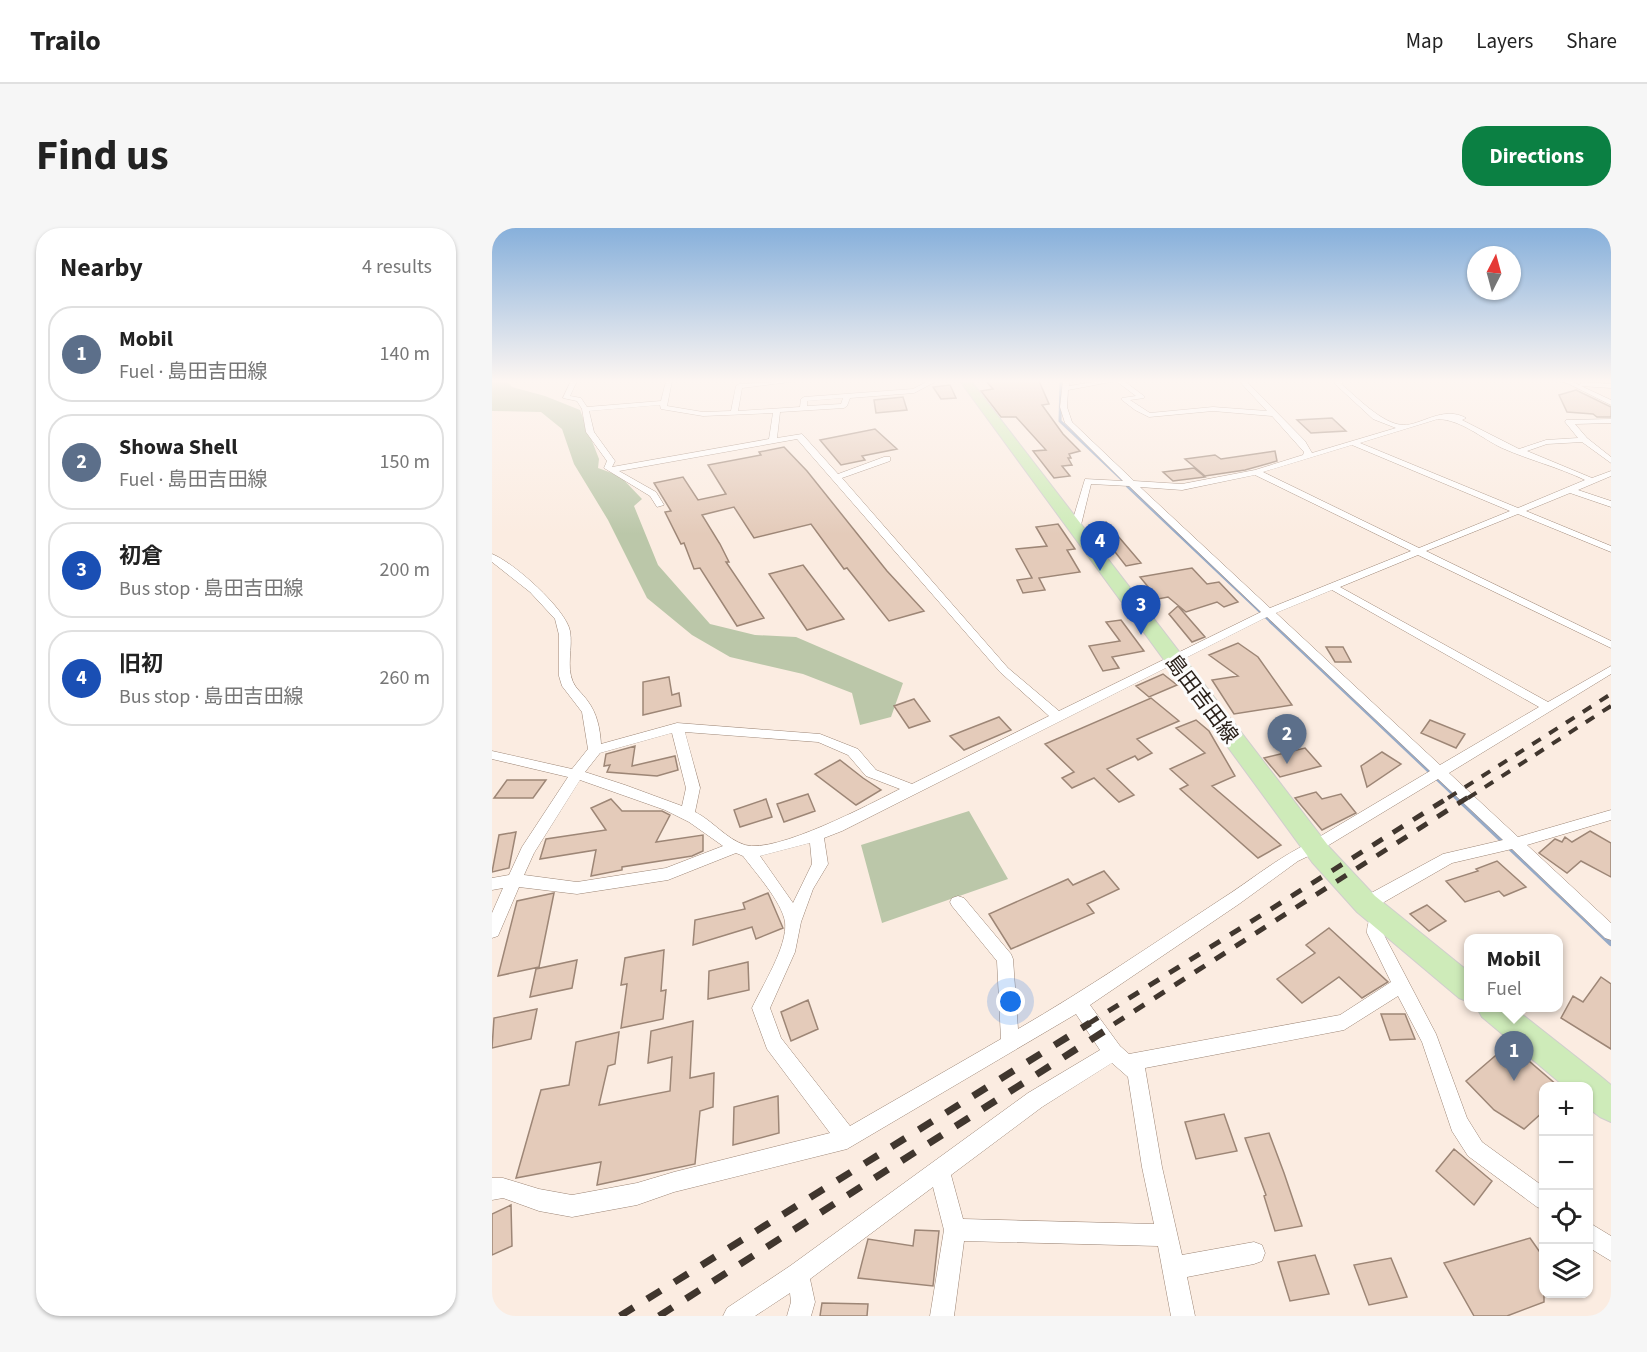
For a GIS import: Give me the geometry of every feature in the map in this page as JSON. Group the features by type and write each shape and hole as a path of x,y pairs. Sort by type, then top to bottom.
{"main road":[{"name":"島田吉田線","path":"1003,432 1314,847 1373,910 1464,985"},
{"path":"1497,1012 1582,1082"},
{"path":"1593,1091 1611,1106"}],"street":[{"path":"590,432 611,460 608,468 653,494 660,505"},
{"path":"773,441 774,432"},
{"path":"1077,432 1611,933"},
{"path":"1291,432 1308,452 1306,457"},
{"path":"1075,529 1088,481 1182,488 1256,472 1390,432"},
{"path":"1481,432 1520,451 1593,481"},
{"path":"1577,432 1611,462"},
{"path":"611,470 799,436 1004,670 1057,717"},
{"path":"1520,451 1546,442 1584,440"},
{"path":"1353,443 1611,549"},
{"path":"837,477 887,459"},
{"path":"1256,472 1611,645"},
{"path":"492,884 513,880 577,888 668,874 742,849 788,844 816,835 837,827 1269,612 1611,473"},
{"path":"1571,490 1611,504"},
{"path":"492,557 554,609 564,626 566,644 564,664 567,685 583,703 593,724 595,750"},
{"path":"1332,586 1548,707"},
{"path":"492,1189 503,1188 539,1200 572,1206 637,1194 674,1182 847,1139 1078,1003 1293,858 1611,669"},
{"path":"492,931 527,851 567,792 576,774 595,750 677,727 820,738 853,752 872,773 913,789"},
{"path":"677,727 693,788 687,814"},
{"path":"492,755 576,774 661,802 687,814 742,849 774,887 793,922"},
{"path":"1539,1196 1474,1149 1459,1124 1430,1040 1375,933 1373,910 1448,858 1516,843 1611,815"},
{"path":"816,835 820,864 806,888 793,922 789,945 760,1008 773,1043 847,1139"},
{"path":"958,902 1005,959 1010,1045"},
{"path":"735,1316 798,1274 1035,1100 1120,1057 1344,1022 1402,984"},
{"path":"1078,1003 1120,1057 1137,1072 1152,1167 1183,1316"},
{"path":"939,1170 955,1230 942,1316"},
{"path":"955,1230 1167,1234"},
{"path":"1593,1237 1611,1250"},
{"path":"1174,1268 1254,1253"},
{"path":"798,1274 803,1302 799,1316"}],"green space":[{"path":"563,432 588,432 599,459 598,468 620,476 642,499 634,506 658,565 710,624 755,635 796,637 903,683 891,717 860,725 852,693 803,674 730,657 692,635 647,598 608,520 574,464"},
{"path":"969,811 1008,879 882,923 861,845"}],"building":[{"path":"861,432 878,432 897,449 862,456 865,460 841,465 820,440"},
{"path":"1029,432 1061,432 1080,451 1069,454 1071,458 1068,458 1072,465 1062,466 1070,476 1054,478 1033,451 1046,450"},
{"path":"784,447 807,471 887,571 924,611 889,621 847,568 844,569 811,524 754,538 734,507 702,515 729,562 726,562 764,618 737,626 700,568 694,569 684,543 681,544 665,512 671,511 654,483 683,477 698,500 726,494 708,465 761,455 759,452"},
{"path":"1275,451 1277,461 1245,470 1205,476 1185,459 1215,455 1221,459"},
{"path":"1194,468 1205,477 1173,481 1163,472"},
{"path":"1106,522 1141,563 1126,566 1097,529"},
{"path":"1058,524 1075,549 1067,550 1080,572 1039,578 1045,590 1023,593 1017,580 1032,578 1016,549 1047,546 1036,527"},
{"path":"803,565 844,619 807,630 769,574"},
{"path":"1192,568 1207,584 1219,582 1238,602 1224,607 1217,602 1186,612 1168,597 1158,599 1140,577"},
{"path":"1178,606 1205,637 1192,642 1169,614"},
{"path":"1121,620 1144,651 1112,657 1119,668 1103,671 1089,646 1120,641 1106,622"},
{"path":"1238,643 1258,657 1292,705 1234,714 1212,680 1238,676 1209,655"},
{"path":"1326,647 1343,647 1351,662 1335,662"},
{"path":"1163,674 1177,685 1149,697 1136,686"},
{"path":"669,677 672,695 679,693 681,706 643,715 643,682"},
{"path":"1151,698 1179,721 1137,739 1152,753 1138,760 1135,756 1107,769 1134,795 1119,802 1094,778 1072,788 1062,778 1074,772 1045,744"},
{"path":"914,699 930,721 909,728 894,706"},
{"path":"999,717 1011,730 964,750 950,736"},
{"path":"1196,720 1209,731 1235,776 1212,786 1281,845 1258,858 1180,789 1188,785 1170,769 1205,753 1176,728"},
{"path":"1430,720 1465,734 1456,748 1421,733"},
{"path":"635,746 632,766 675,756 678,770 657,776 607,772 610,765 604,766 606,754"},
{"path":"1305,748 1321,766 1280,777 1264,758"},
{"path":"1382,752 1401,764 1367,787 1361,766"},
{"path":"840,760 881,790 856,805 815,774"},
{"path":"507,780 546,780 533,798 494,798"},
{"path":"1316,792 1322,799 1341,794 1356,813 1322,830 1295,798"},
{"path":"808,794 815,811 784,822 777,804"},
{"path":"611,799 622,811 662,811 670,815 656,842 703,835 703,851 692,856 622,867 622,870 591,876 596,850 540,859 546,839 606,830 591,808"},
{"path":"766,799 772,817 740,827 734,810"},
{"path":"1590,831 1611,843 1611,877 1581,861 1567,873 1539,853 1555,839 1562,842 1565,837 1572,842"},
{"path":"516,832 509,868 492,872 499,835"},
{"path":"1497,861 1526,887 1504,896 1499,891 1465,902 1446,881 1478,871 1476,869"},
{"path":"1104,871 1119,889 1087,904 1094,913 1011,949 989,914 1068,879 1073,885"},
{"path":"554,893 539,967 498,976 517,901"},
{"path":"768,893 783,928 756,939 752,927 693,945 695,920 745,909 743,903"},
{"path":"1427,905 1446,921 1429,931 1410,914"},
{"path":"1329,928 1388,982 1362,998 1339,977 1302,1003 1277,979 1315,953 1306,945"},
{"path":"664,950 661,991 666,990 663,1019 621,1028 627,984 621,985 625,958"},
{"path":"577,960 572,988 530,997 536,969"},
{"path":"748,962 749,990 708,999 709,971"},
{"path":"1601,977 1611,984 1611,1049 1561,1018 1573,996 1583,1002"},
{"path":"808,1000 818,1029 791,1041 781,1012"},
{"path":"537,1009 531,1039 492,1048 494,1018"},
{"path":"1381,1014 1405,1014 1415,1039 1390,1040"},
{"path":"693,1021 690,1078 714,1073 713,1107 700,1111 695,1164 597,1185 601,1162 516,1178 541,1090 569,1085 576,1042 619,1032 615,1064 608,1066 599,1105 670,1091 672,1057 648,1063 651,1031"},
{"path":"1509,1044 1553,1082 1539,1082 1539,1116 1524,1129 1494,1110 1466,1081"},
{"path":"778,1096 779,1133 733,1145 734,1107"},
{"path":"1224,1114 1237,1151 1196,1159 1185,1122"},
{"path":"1269,1133 1302,1226 1275,1231 1264,1196 1266,1195 1245,1138"},
{"path":"1454,1149 1492,1181 1474,1205 1436,1171"},
{"path":"511,1205 512,1246 492,1255 492,1214"},
{"path":"915,1230 939,1231 933,1286 858,1278 868,1239 913,1246"},
{"path":"1530,1238 1539,1251 1539,1298 1544,1298 1544,1302 1507,1316 1474,1316 1444,1263"},
{"path":"1315,1255 1329,1294 1290,1301 1278,1262"},
{"path":"1391,1258 1407,1297 1369,1305 1354,1265"},
{"path":"822,1303 868,1304 867,1316 820,1316"}],"waterway":[{"path":"1071,432 1130,487"},
{"path":"1128,486 1273,623"},
{"path":"1271,621 1458,798"},
{"path":"1456,796 1611,943"}],"railway":[{"path":"1448,798 1611,694"},
{"path":"1468,798 1611,706"},
{"path":"1088,1024 1451,796"},
{"path":"1114,1024 1470,796"},
{"path":"620,1316 1090,1023"},
{"path":"659,1316 1117,1023"}],"place":[{"name":"旧初","path":"1100,571"},
{"name":"初倉","path":"1141,635"},
{"name":"Showa Shell","path":"1287,764"},
{"name":"Mobil","path":"1514,1081"}]}
